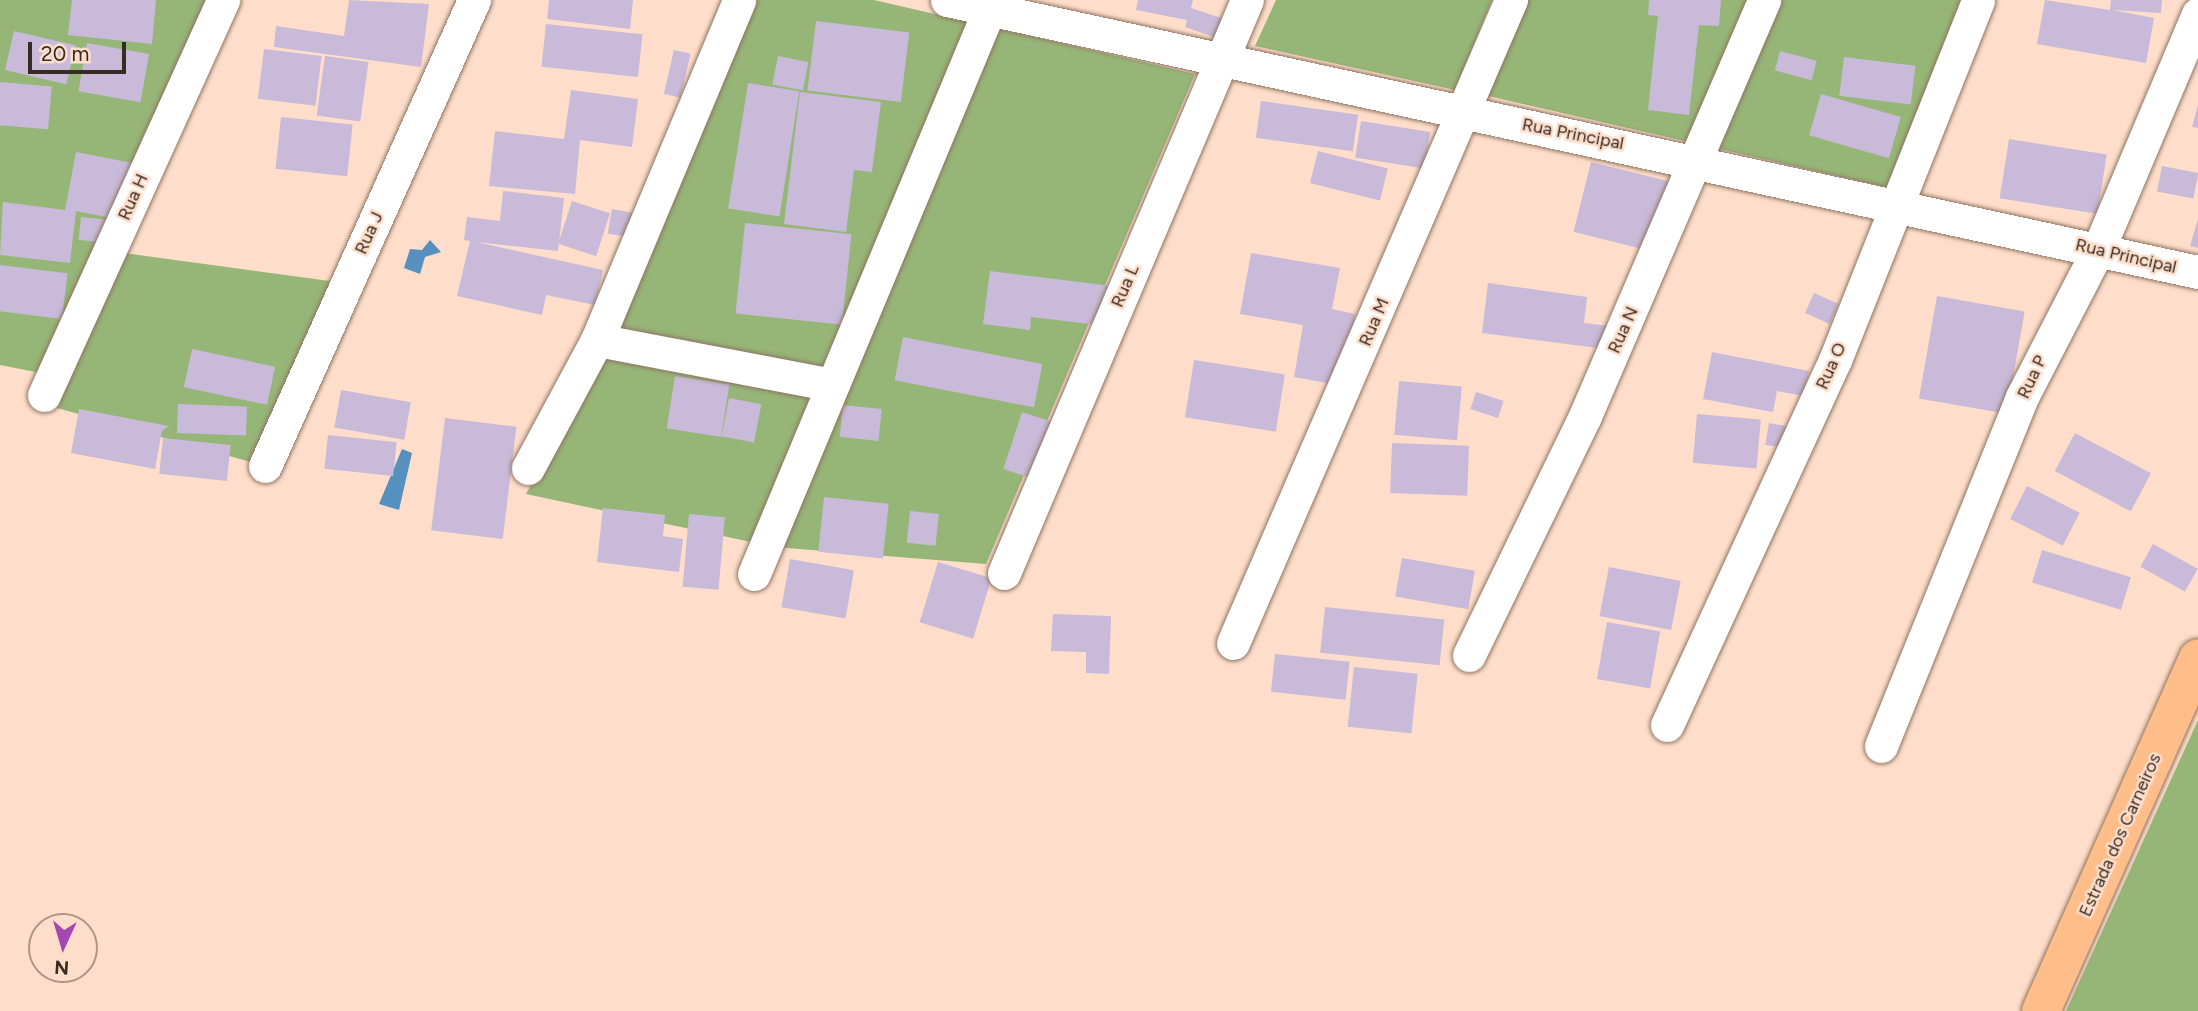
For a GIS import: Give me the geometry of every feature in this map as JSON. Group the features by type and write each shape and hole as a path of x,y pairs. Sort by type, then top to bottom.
{"main road":[{"name":"Estrada dos Carneiros","path":"2041,1011 2198,658"}],"street":[{"name":"Rua H","path":"44,395 223,0"},
{"name":"Rua J","path":"265,466 474,0"},
{"path":"528,468 597,340 739,0"},
{"name":"Rua Principal","path":"947,0 1464,113 1700,159 1896,208 2099,248 2198,272"},
{"name":"Rua L","path":"1004,573 1247,0"},
{"name":"Rua M","path":"1233,643 1511,0"},
{"name":"Rua N","path":"1469,655 1700,159 1764,0"},
{"name":"Rua O","path":"1667,725 1835,360 1978,0"},
{"path":"754,574 989,8"},
{"name":"Rua P","path":"1881,746 2022,397 2099,248 2198,14"},
{"path":"597,340 832,386"}],"green space":[{"path":"0,0 213,0 41,373 0,365"},
{"path":"750,0 874,0 1195,74 986,564 774,547 526,494 602,353"},
{"path":"1276,0 1492,0 1455,90 1255,46"},
{"path":"1527,0 1976,0 1894,189 1484,95"},
{"path":"124,253 337,282 265,466 57,408"},
{"path":"2198,720 2198,1011 2066,1011"}],"water":[{"path":"430,240 441,252 425,257 420,274 404,268 410,249 422,250"},
{"path":"402,449 412,453 399,510 379,504"}],"building":[{"path":"72,0 156,0 152,44 68,35"},
{"path":"349,0 429,4 421,67 274,47 276,26 344,36"},
{"path":"549,0 633,0 630,29 547,19"},
{"path":"1138,0 1193,0 1191,8 1224,19 1217,38 1185,27 1187,20 1136,10"},
{"path":"1649,0 1721,0 1719,26 1699,25 1689,115 1648,110 1658,16 1648,15"},
{"path":"2045,0 2110,10 2111,0 2162,0 2161,13 2113,10 2154,18 2146,63 2037,44"},
{"path":"816,21 909,32 901,102 807,90"},
{"path":"546,24 642,34 638,77 542,67"},
{"path":"14,31 75,45 66,84 5,70"},
{"path":"87,43 149,54 141,102 78,91"},
{"path":"264,49 322,56 315,106 258,99"},
{"path":"674,50 691,54 680,98 664,94"},
{"path":"1780,51 1817,61 1812,80 1775,70"},
{"path":"325,56 369,62 360,122 317,115"},
{"path":"778,56 808,62 803,90 772,84"},
{"path":"1844,57 1915,66 1911,104 1839,96"},
{"path":"0,82 52,87 48,129 0,125"},
{"path":"748,83 799,91 779,217 728,208"},
{"path":"571,90 638,99 632,147 580,140 575,194 489,186 495,131 564,139"},
{"path":"800,92 881,102 872,172 854,170 846,232 784,224"},
{"path":"1821,94 1901,117 1889,158 1809,135"},
{"path":"1261,101 1358,115 1353,151 1256,138"},
{"path":"2198,105 2198,128 2192,127"},
{"path":"281,117 353,125 347,176 276,169"},
{"path":"1361,121 1430,132 1424,168 1355,158"},
{"path":"2009,139 2107,154 2097,214 2000,198"},
{"path":"1318,151 1388,168 1380,200 1310,183"},
{"path":"76,152 132,163 121,220 76,211 70,263 0,255 3,202 65,210"},
{"path":"1591,162 1674,183 1657,253 1574,232"},
{"path":"2162,166 2198,173 2193,199 2157,192"},
{"path":"503,191 564,198 558,251 476,242 603,270 595,305 546,295 542,315 457,296 470,241 464,240 467,217 500,221"},
{"path":"572,201 610,213 596,256 558,244"},
{"path":"612,209 635,213 630,238 608,234"},
{"path":"81,217 110,220 107,243 79,240"},
{"path":"2198,219 2198,248 2190,246"},
{"path":"745,223 851,234 842,325 735,314"},
{"path":"1251,253 1340,268 1332,309 1355,314 1343,386 1294,377 1303,325 1240,314"},
{"path":"0,265 67,273 62,319 0,311"},
{"path":"990,271 1112,286 1107,326 1031,317 1030,330 983,324"},
{"path":"1488,283 1587,297 1584,323 1609,326 1606,349 1482,333"},
{"path":"1814,293 1839,304 1830,324 1805,313"},
{"path":"1937,296 2025,311 2007,414 1919,398"},
{"path":"903,337 1042,364 1034,407 895,380"},
{"path":"192,349 275,367 267,405 184,387"},
{"path":"1712,352 1809,371 1804,396 1777,391 1773,412 1703,399"},
{"path":"1194,360 1285,374 1276,432 1185,417"},
{"path":"675,376 729,385 721,437 667,428"},
{"path":"1399,381 1462,386 1457,440 1394,435"},
{"path":"341,390 411,402 404,440 334,427"},
{"path":"1476,392 1504,401 1498,418 1470,409"},
{"path":"729,398 761,404 754,443 722,436"},
{"path":"178,404 247,406 246,435 177,433"},
{"path":"843,405 882,409 878,441 840,437"},
{"path":"79,409 169,426 162,431 155,469 71,453"},
{"path":"1022,412 1053,422 1035,479 1003,469"},
{"path":"1697,414 1761,420 1756,468 1693,463"},
{"path":"445,418 516,427 503,539 431,530"},
{"path":"1769,423 1791,427 1787,448 1765,445"},
{"path":"2075,433 2151,473 2131,511 2055,471"},
{"path":"328,435 397,442 393,476 324,469"},
{"path":"163,438 231,445 227,481 159,474"},
{"path":"1392,443 1469,446 1467,496 1390,493"},
{"path":"2027,486 2080,513 2063,546 2010,519"},
{"path":"824,497 889,504 883,558 818,552"},
{"path":"603,508 665,515 663,536 683,539 679,572 597,562"},
{"path":"910,511 939,514 935,546 907,543"},
{"path":"689,514 725,517 719,590 683,587"},
{"path":"2153,544 2198,569 2185,591 2140,567"},
{"path":"2042,550 2131,577 2121,610 2032,583"},
{"path":"1402,558 1475,571 1468,609 1395,596"},
{"path":"790,559 854,570 846,619 781,607"},
{"path":"938,562 992,578 973,639 920,622"},
{"path":"1609,567 1681,581 1671,630 1599,616"},
{"path":"1325,607 1444,620 1440,665 1320,653"},
{"path":"1053,614 1111,616 1109,674 1086,673 1086,652 1051,651"},
{"path":"1607,622 1660,631 1650,688 1597,679"},
{"path":"1275,654 1350,662 1346,700 1271,692"},
{"path":"1354,667 1418,674 1411,733 1348,727"}]}
